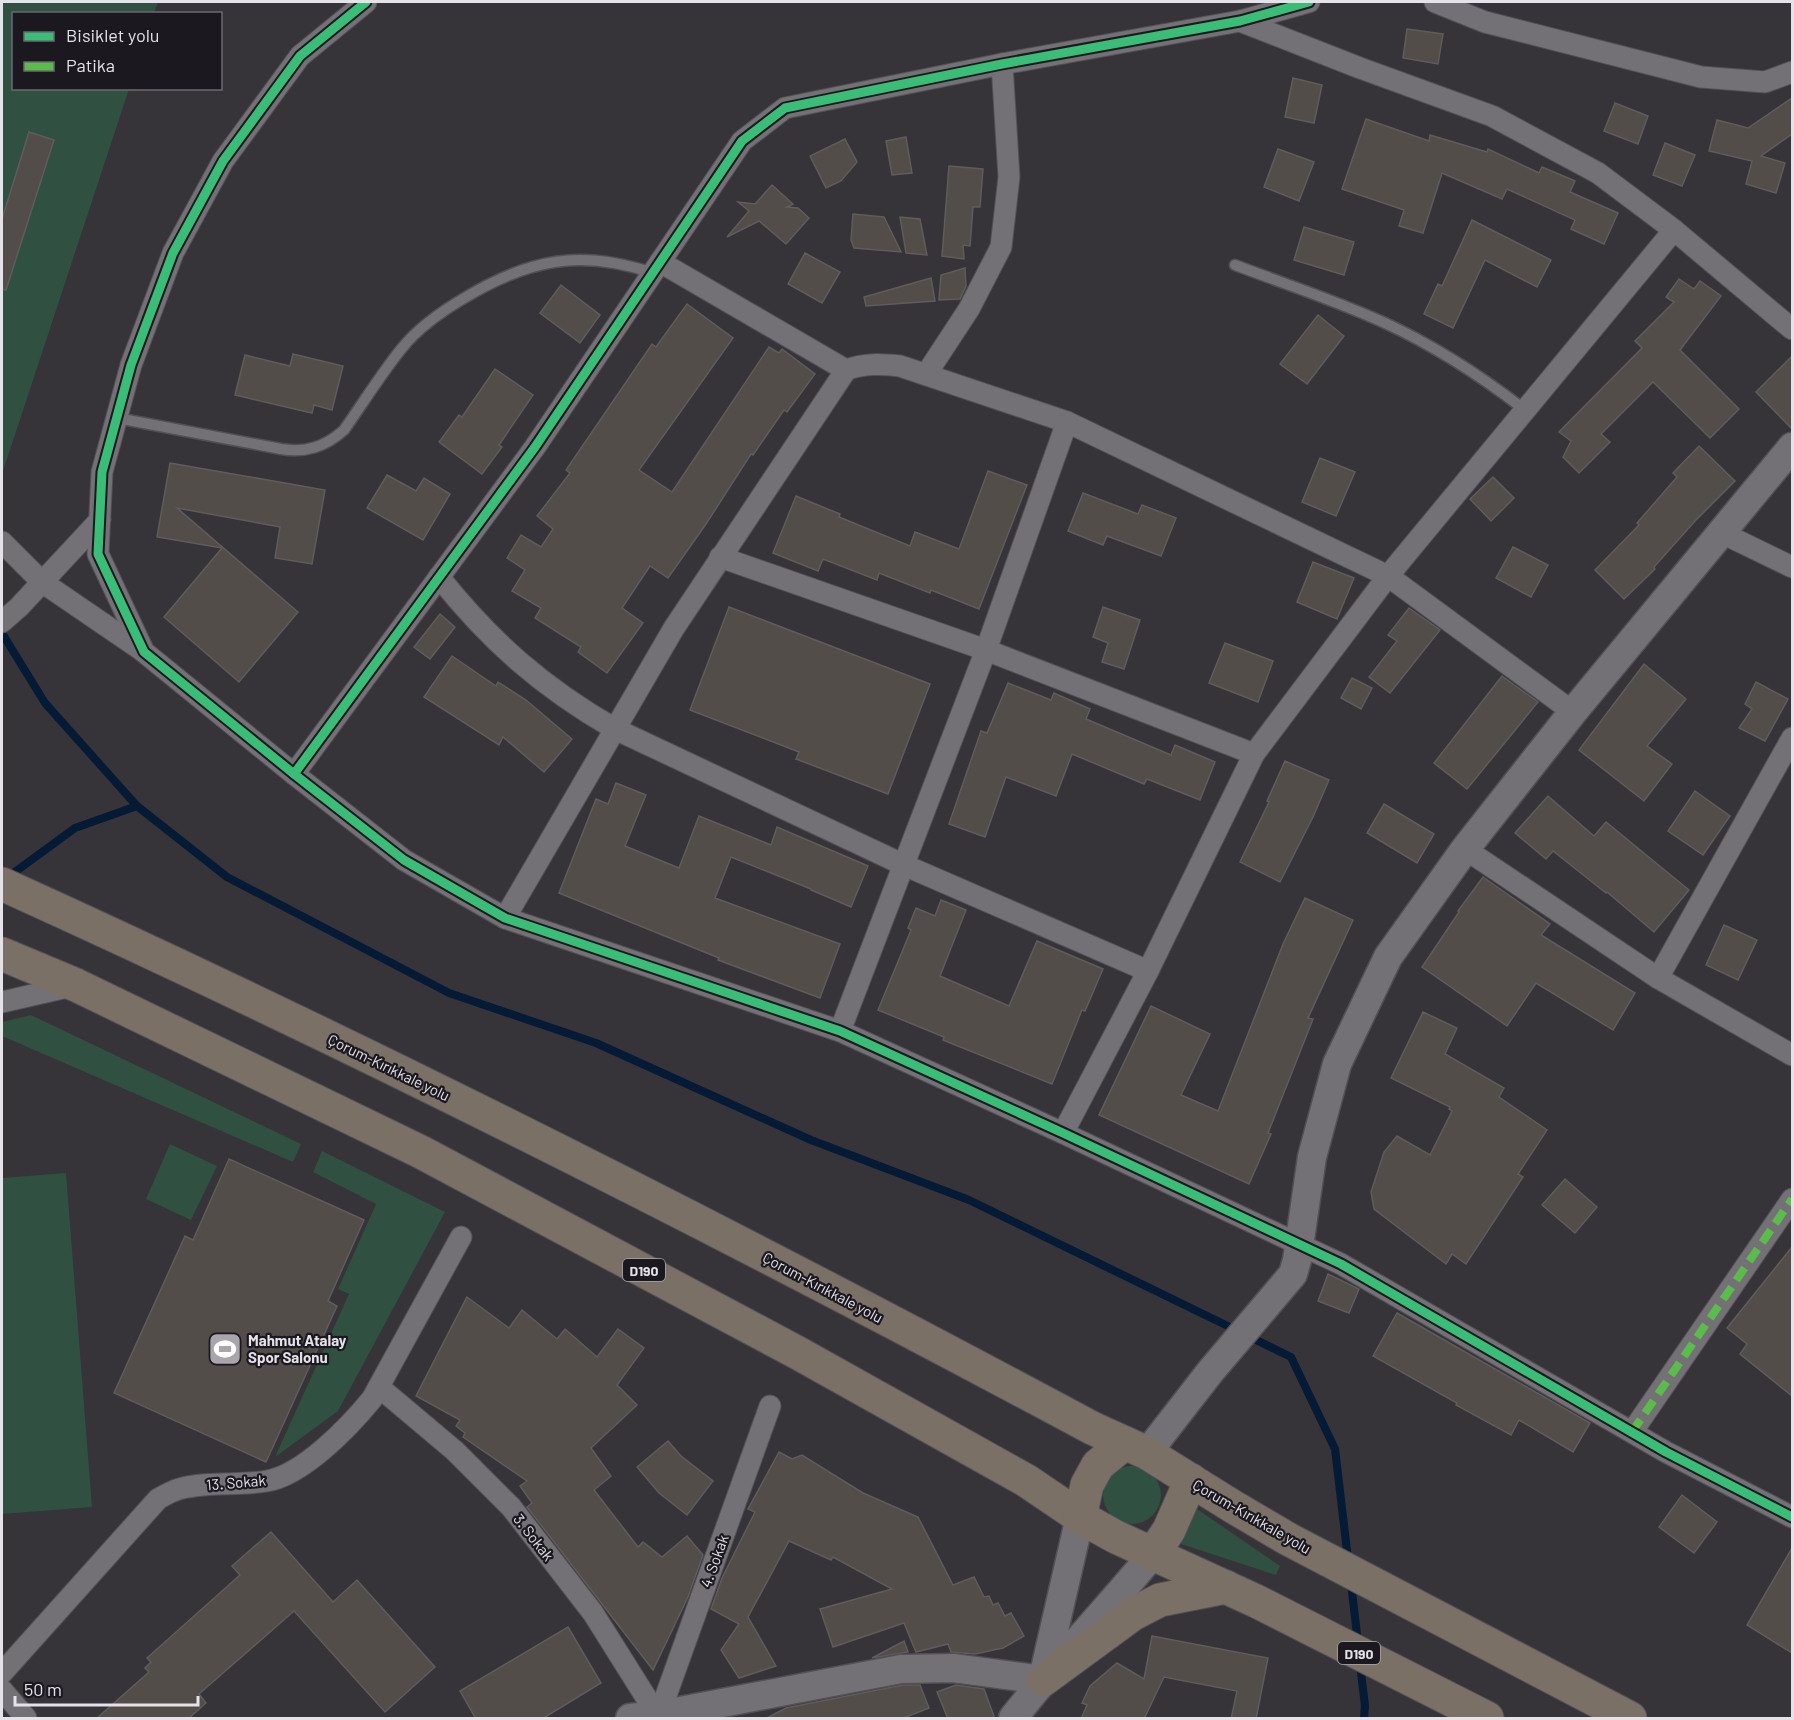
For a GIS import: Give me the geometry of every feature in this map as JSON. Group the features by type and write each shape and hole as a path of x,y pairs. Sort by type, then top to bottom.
{"highway":[{"name":"Çorum-Kırıkkale yolu","path":"2,884 379,1061 709,1228 1092,1428 1136,1448 1288,1539 1630,1719"},
{"name":"D190","path":"11,957 76,985 411,1147 798,1353 1027,1481 1080,1517 1135,1547 1256,1601 1474,1712"},
{"path":"1080,1517 1087,1485 1098,1465 1136,1448"},
{"path":"1154,1554 1169,1530 1191,1480"},
{"path":"1043,1680 1132,1614 1160,1600 1226,1587"}],"street":[{"path":"144,652 98,554 102,472 131,365 173,254 223,161 300,56 366,2"},
{"path":"294,774 535,447 742,141 784,108 1002,64 1240,21 1309,2"},
{"path":"1435,2 1485,22 1701,78 1765,82 1792,72"},
{"path":"1240,21 1492,116 1598,173 1674,230 1792,329"},
{"path":"927,373 969,309 1001,247 1009,177 1002,64"},
{"path":"1063,1133 1148,970 1254,754 1388,576 1674,230"},
{"path":"656,268 846,370"},
{"path":"505,918 674,628 846,370 858,365 878,363 927,373 1067,422 1388,576 1573,712"},
{"path":"840,1031 986,650 1067,422"},
{"path":"1136,1448 1210,1372 1293,1274 1312,1157 1337,1064 1388,957 1465,849 1573,712 1792,447"},
{"path":"2,622 19,607 100,520"},
{"path":"1722,533 1792,567"},
{"path":"2,542 42,582 144,652 404,860 505,918 840,1031 1063,1133 1341,1264 1666,1452 1792,1517"},
{"path":"720,557 986,650 1254,754"},
{"path":"439,577 483,629 519,663 581,710 615,729 903,865 1148,970"},
{"path":"1658,978 1792,738"},
{"path":"1465,849 1658,978 1792,1055"},
{"path":"2,1002 76,985"},
{"path":"1632,1432 1792,1199"},
{"name":"13. Sokak","path":"2,1673 159,1499 178,1489 200,1485 269,1481 291,1472 320,1451 354,1421 379,1387 461,1237"},
{"name":"3. Sokak","path":"379,1387 455,1451 511,1507 593,1613 659,1717"},
{"name":"4. Sokak","path":"659,1717 770,1406"},
{"path":"1043,1680 1080,1517"},
{"path":"1013,1719 1043,1680 1154,1554"},
{"path":"630,1719 659,1717 901,1669 953,1668 1043,1680"},
{"path":"2,1690 26,1719"}],"lane":[{"path":"117,418 281,449 304,451 315,448 326,444 344,430 402,348 426,324 479,289 534,266 556,261 602,260 656,268"},
{"path":"1235,265 1384,322 1465,366 1525,410"}],"green space":[{"path":"2,2 158,2 154,12 12,12 12,90 129,90 2,474"},
{"path":"31,1015 301,1144 293,1162 2,1036 2,1022"},
{"path":"170,1144 217,1166 191,1220 146,1199"},
{"path":"322,1151 445,1212 338,1411 275,1457 349,1294 338,1289 376,1204 313,1172"},
{"path":"66,1173 92,1507 2,1514 2,1178"},
{"path":"1132,1466 1143,1468 1156,1479 1161,1495 1159,1506 1148,1519 1132,1524 1121,1522 1108,1511 1103,1495 1105,1484 1116,1471"},
{"path":"1197,1509 1280,1566 1276,1575 1178,1543"}],"building":[{"path":"1407,29 1443,34 1438,64 1403,58"},
{"path":"1293,78 1322,85 1314,123 1285,117"},
{"path":"1792,98 1792,134 1761,156 1785,163 1776,193 1746,184 1752,161 1709,151 1717,120 1748,128"},
{"path":"1615,103 1648,116 1638,144 1604,131"},
{"path":"1366,119 1429,141 1430,135 1487,152 1488,149 1539,173 1542,167 1575,181 1570,192 1618,213 1604,244 1571,229 1575,220 1507,189 1502,199 1442,173 1423,233 1399,226 1404,210 1342,189"},
{"path":"29,132 54,140 6,290 2,289 2,219"},
{"path":"906,137 912,173 892,175 886,141"},
{"path":"845,139 857,162 841,181 826,188 810,156"},
{"path":"1665,143 1695,155 1682,186 1653,175"},
{"path":"1278,149 1314,162 1299,201 1264,187"},
{"path":"949,166 983,169 980,207 973,207 970,246 963,245 964,259 942,256"},
{"path":"772,185 793,204 787,207 798,208 809,218 786,244 759,221 727,237 749,211 738,202 755,204"},
{"path":"853,214 884,217 901,252 854,248 851,240"},
{"path":"900,217 920,219 927,255 906,253"},
{"path":"1472,220 1551,260 1537,287 1485,260 1453,328 1424,314 1438,284 1442,286"},
{"path":"1304,227 1354,242 1344,275 1294,260"},
{"path":"805,253 840,272 822,303 788,284"},
{"path":"965,268 966,286 960,299 939,300 941,275"},
{"path":"931,278 935,301 866,306 864,297"},
{"path":"1679,279 1694,289 1700,281 1721,296 1680,350 1739,409 1710,438 1653,382 1601,434 1610,442 1579,473 1563,457 1571,441 1559,432 1642,348 1635,341 1674,302 1666,297"},
{"path":"561,285 600,315 580,343 540,313"},
{"path":"687,304 733,338 639,470 672,492 769,347 779,353 782,349 815,374 787,412 784,410 753,455 751,454 668,578 650,566 622,608 643,623 607,673 578,652 581,647 535,618 541,608 512,591 525,570 507,558 521,535 541,547 553,529 537,516 570,473 566,470 652,344 656,347"},
{"path":"1318,315 1344,336 1307,384 1280,364"},
{"path":"293,354 343,366 332,410 314,405 312,413 235,395 245,355 290,366"},
{"path":"1792,356 1792,429 1756,392"},
{"path":"495,369 533,395 499,445 502,447 482,474 439,442 459,415 462,417"},
{"path":"1699,446 1735,481 1695,521 1654,567 1655,569 1624,599 1595,570 1639,525 1637,523 1677,477 1673,473"},
{"path":"1320,458 1355,472 1336,516 1302,502"},
{"path":"170,463 325,490 312,564 275,558 280,527 177,508 298,612 239,682 164,617 222,548 157,537"},
{"path":"988,471 1027,485 979,609 879,573 877,580 823,559 818,571 773,553 796,496 840,514 839,517 910,546 915,532 959,549"},
{"path":"387,475 416,491 424,478 450,494 423,540 367,508"},
{"path":"1493,477 1514,498 1491,521 1470,499"},
{"path":"1083,493 1138,514 1142,505 1176,518 1161,556 1107,536 1103,545 1068,531"},
{"path":"1513,547 1548,565 1531,597 1496,578"},
{"path":"1313,562 1354,578 1337,619 1297,602"},
{"path":"729,607 930,684 888,794 796,759 799,752 690,710"},
{"path":"1103,607 1140,620 1124,669 1102,662 1108,643 1093,637"},
{"path":"1409,608 1440,630 1390,693 1369,677 1397,641 1388,635"},
{"path":"440,614 455,627 430,659 414,647"},
{"path":"1225,643 1273,661 1258,702 1209,683"},
{"path":"452,656 496,686 498,682 526,700 572,739 544,772 503,737 499,745 424,697"},
{"path":"1644,664 1686,699 1647,746 1672,764 1644,801 1579,750"},
{"path":"1502,676 1538,702 1467,789 1434,763"},
{"path":"1352,678 1372,688 1361,709 1341,698"},
{"path":"1756,682 1788,699 1765,741 1739,728 1752,709 1745,704"},
{"path":"1008,683 1051,700 1054,693 1090,709 1086,719 1171,755 1175,745 1215,762 1200,800 1147,779 1144,784 1072,754 1056,796 1006,777 985,837 949,824 981,731 987,733"},
{"path":"1285,761 1329,780 1280,882 1240,862 1269,802 1267,801"},
{"path":"616,783 646,795 625,846 679,868 699,816 771,845 777,827 868,866 851,907 731,857 715,898 840,944 820,998 718,960 719,958 559,893 596,799 608,804"},
{"path":"1695,791 1730,816 1703,855 1668,831"},
{"path":"1548,796 1594,836 1606,822 1689,890 1654,932 1553,851 1546,859 1515,833"},
{"path":"1384,804 1434,834 1417,863 1367,833"},
{"path":"1483,877 1550,924 1541,935 1635,993 1613,1030 1536,983 1507,1026 1422,967"},
{"path":"1305,898 1353,920 1308,1018 1313,1019 1268,1133 1271,1134 1249,1184 1099,1115 1151,1006 1210,1034 1181,1095 1218,1111 1283,944"},
{"path":"941,900 966,910 940,976 1009,1006 1037,941 1103,969 1085,1011 1082,1010 1052,1084 943,1040 944,1037 878,1010 911,930 908,928 916,908 935,916"},
{"path":"1724,925 1757,940 1738,980 1706,965"},
{"path":"1423,1012 1457,1028 1445,1054 1504,1088 1499,1097 1547,1130 1518,1174 1523,1177 1466,1264 1452,1254 1446,1264 1374,1209 1371,1192 1384,1152 1397,1136 1430,1155 1452,1111 1450,1107 1391,1078"},
{"name":"Mahmut Atalay Spor Salonu","path":"229,1159 364,1220 328,1301 337,1306 266,1462 114,1393 185,1236 193,1240"},
{"path":"1565,1179 1597,1207 1575,1233 1542,1205"},
{"path":"1792,1247 1792,1396 1740,1354 1747,1344 1727,1328"},
{"path":"1328,1274 1359,1289 1349,1313 1318,1301"},
{"path":"467,1297 509,1328 522,1310 557,1339 565,1329 597,1357 618,1329 644,1348 617,1385 637,1405 591,1448 611,1476 594,1490 638,1547 643,1542 662,1557 687,1536 703,1555 688,1597 653,1670 527,1507 532,1503 520,1486 527,1481 463,1437 465,1433 456,1426 460,1420 416,1396"},
{"path":"1397,1313 1590,1423 1573,1452 1519,1420 1511,1435 1373,1356"},
{"path":"668,1441 681,1456 713,1481 687,1515 659,1493 637,1467"},
{"path":"779,1452 792,1459 802,1455 863,1493 918,1517 953,1585 974,1577 984,1597 989,1596 993,1605 998,1603 1005,1616 1011,1613 1024,1636 1003,1648 975,1654 951,1652 948,1644 916,1652 904,1623 833,1647 820,1609 892,1589 833,1557 831,1560 789,1541 748,1617 776,1666 739,1678 721,1650 739,1624 711,1609 722,1578 755,1512 748,1509"},
{"path":"1682,1495 1717,1522 1694,1553 1659,1527"},
{"path":"271,1532 333,1602 357,1580 435,1667 385,1712 294,1611 199,1694 206,1703 188,1719 96,1719 149,1672 145,1668 151,1662 147,1658 240,1575 232,1566"},
{"path":"1792,1548 1792,1653 1747,1625"},
{"path":"568,1627 601,1683 542,1719 476,1719 460,1691"},
{"path":"1152,1636 1268,1658 1256,1719 1231,1719 1237,1691 1164,1677 1144,1719 1081,1719 1087,1705 1082,1703 1090,1686 1117,1663 1144,1679"},
{"path":"904,1641 908,1652 872,1658"},
{"path":"903,1685 920,1685 929,1708 901,1719 765,1719 786,1708"},
{"path":"956,1685 984,1689 995,1719 948,1719 937,1692"}],"waterway":[{"path":"2,633 45,703 137,806 227,877 449,993 596,1043 811,1140 969,1200 1238,1331"},
{"path":"8,877 75,828 137,806"},
{"path":"1248,1336 1291,1357 1335,1449 1348,1559"},
{"path":"1351,1583 1358,1643"},
{"path":"1360,1664 1365,1706 1364,1718"}],"marked path":[{"path":"1632,1432 1792,1199"}],"cycle path":[{"path":"366,2 300,56 223,161 173,253 131,365 102,472 98,554 144,652 404,860 505,918 840,1031 1063,1133 1341,1264 1666,1452 1792,1517"},
{"path":"294,774 535,447 742,141 785,108 1002,64 1240,21 1309,2"}],"place":[{"name":"Mahmut Atalay Spor Salonu","path":"225,1349"}]}
